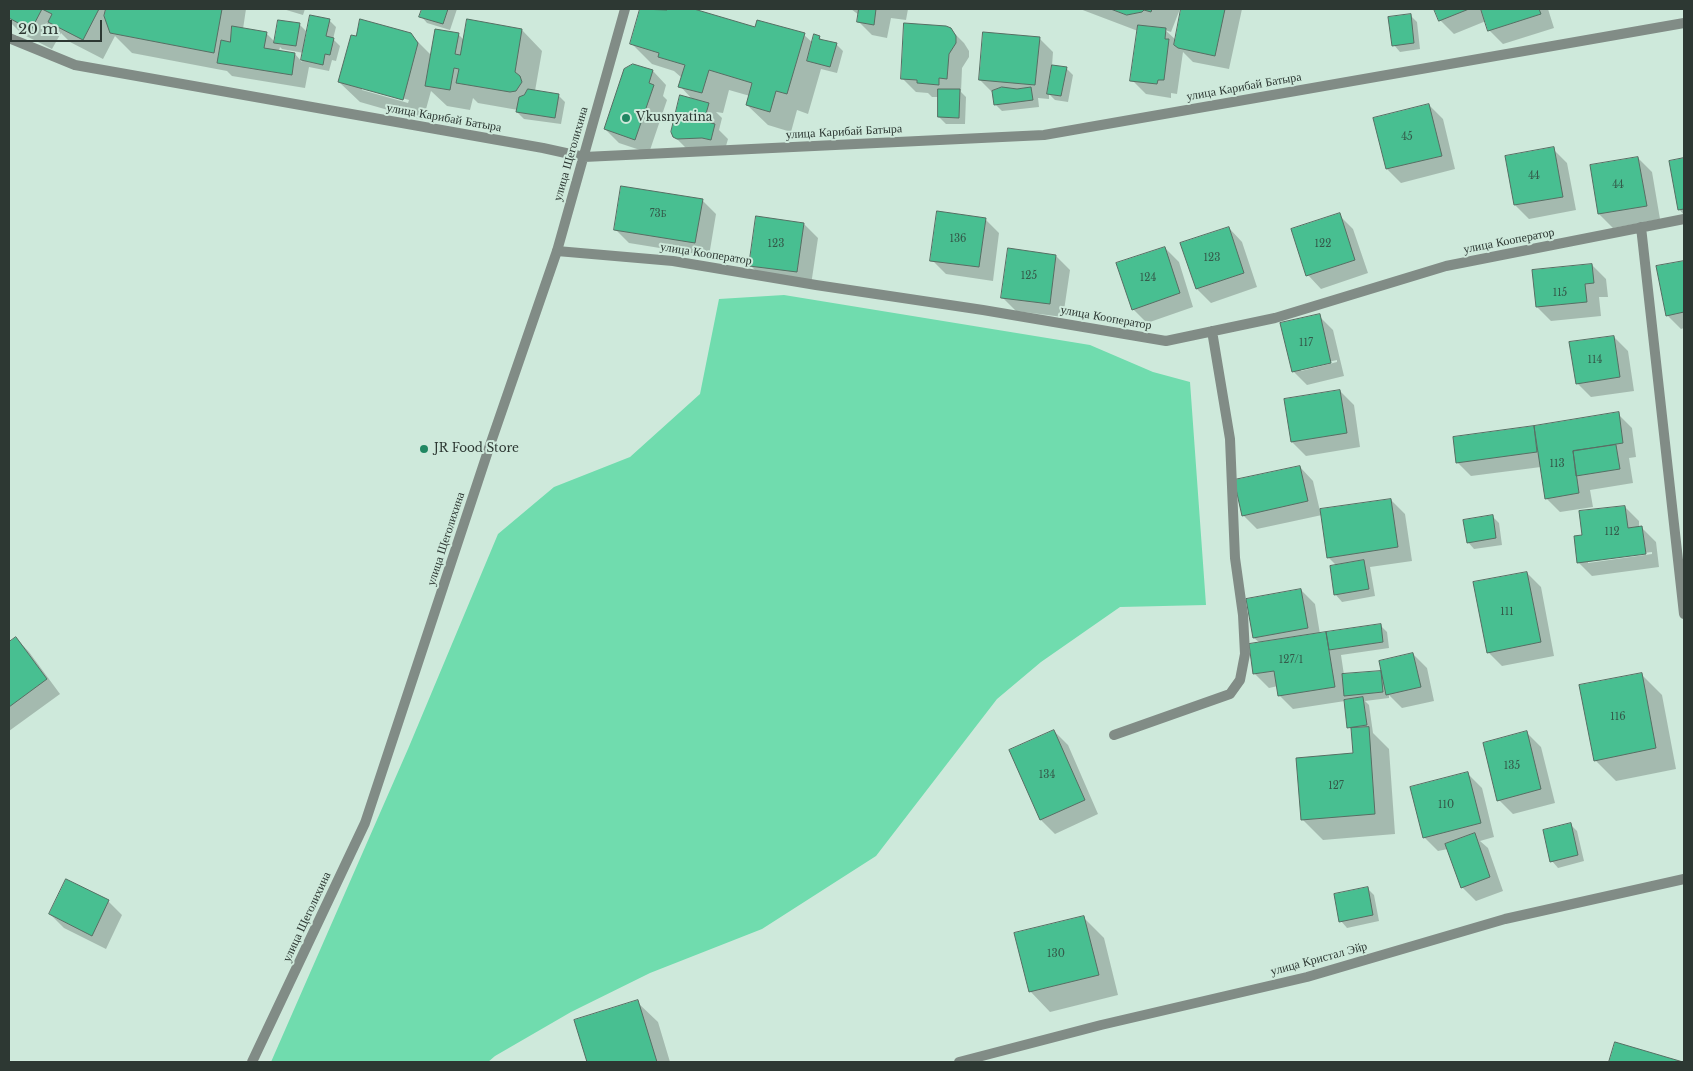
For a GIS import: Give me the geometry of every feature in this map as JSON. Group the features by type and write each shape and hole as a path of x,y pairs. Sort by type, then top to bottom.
{"street":[{"name":"улица Щеголихина","path":"252,1062 365,823 489,448 558,251 625,9"},
{"name":"улица Карибай Батыра","path":"9,38 75,65 543,148 584,157 1044,135 1684,23"},
{"name":"улица Кооператор","path":"558,251 673,261 1166,341 1275,318 1446,266 1684,220"},
{"path":"1641,227 1684,614"},
{"path":"1114,735 1230,694 1240,680 1244,665 1242,615 1235,558 1230,439 1212,331"},
{"name":"улица Кристал Эйр","path":"959,1062 1101,1025 1307,977 1505,919 1684,879"}],"green space":[{"path":"784,295 1090,345 1153,372 1190,382 1206,605 1120,607 1041,662 997,699 876,856 762,929 650,973 571,1012 495,1056 488,1062 271,1062 408,749 498,534 554,487 630,457 700,394 719,299"}],"building":[{"path":"9,9 42,9 31,30 9,18"},
{"path":"42,9 99,9 83,40 48,22 52,14"},
{"path":"106,9 222,9 214,53 110,33 104,16"},
{"path":"422,9 448,9 443,24 419,17"},
{"path":"640,9 694,9 755,27 757,20 805,33 787,94 776,91 770,112 746,105 752,83 709,70 702,93 678,87 685,65 658,57 659,53 630,44"},
{"path":"859,9 876,9 874,25 857,22"},
{"path":"1111,9 1152,9 1151,12 1144,10 1127,15"},
{"path":"1181,9 1225,9 1215,56 1178,48 1174,45"},
{"path":"1434,9 1469,9 1439,21"},
{"path":"1481,9 1539,9 1541,14 1488,31"},
{"path":"1411,14 1414,43 1392,46 1388,17"},
{"path":"310,15 330,19 326,36 334,38 330,55 325,54 323,65 301,60"},
{"path":"360,19 411,33 418,43 403,100 338,82 351,35 356,36"},
{"path":"467,19 522,29 515,72 520,76 522,82 516,91 510,92 456,83 459,69 454,68 450,90 425,86 435,29 459,33 455,54 460,55"},
{"path":"278,20 300,23 296,46 274,43"},
{"path":"904,23 946,26 951,28 956,36 956,43 949,54 947,79 939,78 939,85 917,83 917,80 901,79"},
{"path":"1138,25 1166,28 1165,39 1169,39 1164,80 1158,80 1157,84 1130,81"},
{"path":"232,26 267,32 264,48 295,53 292,75 217,63 221,40 230,42"},
{"path":"983,32 1040,37 1035,85 979,80"},
{"path":"814,34 820,36 819,39 837,43 830,67 807,61"},
{"path":"633,64 653,70 649,83 654,85 635,140 604,129 624,69"},
{"path":"1052,65 1067,67 1061,96 1047,94"},
{"path":"1002,87 1017,89 1031,87 1033,100 994,105 992,91"},
{"path":"528,89 559,94 555,118 516,112 519,97 524,95"},
{"path":"938,89 960,89 959,118 938,117"},
{"path":"680,95 709,103 704,121 715,124 711,140 702,138 677,139 673,137 671,132"},
{"path":"1429,104 1442,156 1386,169 1373,118"},
{"path":"1554,147 1563,197 1514,205 1505,156"},
{"path":"1638,157 1647,206 1598,214 1590,165"},
{"path":"1684,158 1684,209 1678,210 1669,161"},
{"path":"621,186 703,199 695,243 614,230"},
{"path":"937,211 986,218 979,267 930,261"},
{"path":"1340,213 1355,260 1306,276 1291,229"},
{"path":"756,216 804,223 797,272 749,266"},
{"path":"1229,227 1244,273 1196,289 1180,243"},
{"path":"1165,247 1180,293 1132,310 1116,263"},
{"path":"1008,248 1056,255 1050,304 1001,298"},
{"path":"1684,261 1684,312 1666,316 1656,266"},
{"path":"1592,264 1594,283 1585,284 1587,302 1536,307 1532,270"},
{"path":"1320,314 1331,363 1292,372 1280,323"},
{"path":"1614,336 1620,377 1576,384 1569,342"},
{"path":"1340,390 1347,433 1291,442 1284,399"},
{"path":"1619,412 1623,443 1573,451 1579,493 1545,499 1534,426"},
{"path":"1534,426 1537,452 1456,463 1453,437"},
{"path":"1616,445 1620,469 1576,476 1573,451"},
{"path":"1300,466 1308,501 1242,516 1234,480"},
{"path":"1391,499 1398,547 1327,558 1320,509"},
{"path":"1625,506 1628,528 1642,526 1646,554 1577,563 1574,536 1582,535 1579,511"},
{"path":"1493,515 1496,538 1467,543 1463,520"},
{"path":"1364,560 1369,589 1334,595 1330,566"},
{"path":"1527,572 1541,642 1487,653 1473,582"},
{"path":"1301,589 1308,628 1253,638 1246,599"},
{"path":"1381,624 1383,642 1329,650 1326,632"},
{"path":"1326,632 1335,687 1278,696 1274,671 1253,674 1249,644"},
{"path":"16,637 47,679 9,707 9,642"},
{"path":"1413,653 1421,687 1386,695 1379,661"},
{"path":"1381,671 1383,692 1344,696 1342,674"},
{"path":"1642,673 1656,748 1594,761 1579,685"},
{"path":"1363,697 1367,725 1347,728 1344,700"},
{"path":"1369,727 1375,814 1301,820 1296,758 1353,753 1351,728"},
{"path":"1054,730 1085,800 1040,820 1009,750"},
{"path":"1527,731 1541,789 1497,801 1483,743"},
{"path":"1468,772 1481,823 1423,838 1410,787"},
{"path":"1571,823 1578,855 1550,862 1543,830"},
{"path":"1475,833 1490,877 1461,888 1445,844"},
{"path":"66,879 109,900 92,936 49,914"},
{"path":"1368,887 1373,915 1339,922 1334,894"},
{"path":"1084,916 1099,975 1029,992 1014,933"},
{"path":"638,1000 657,1062 587,1062 574,1020"},
{"path":"1615,1042 1683,1062 1609,1062"}],"place":[{"name":"Vkusnyatina","path":"626,118"},
{"name":"JR Food Store","path":"424,449"}]}
